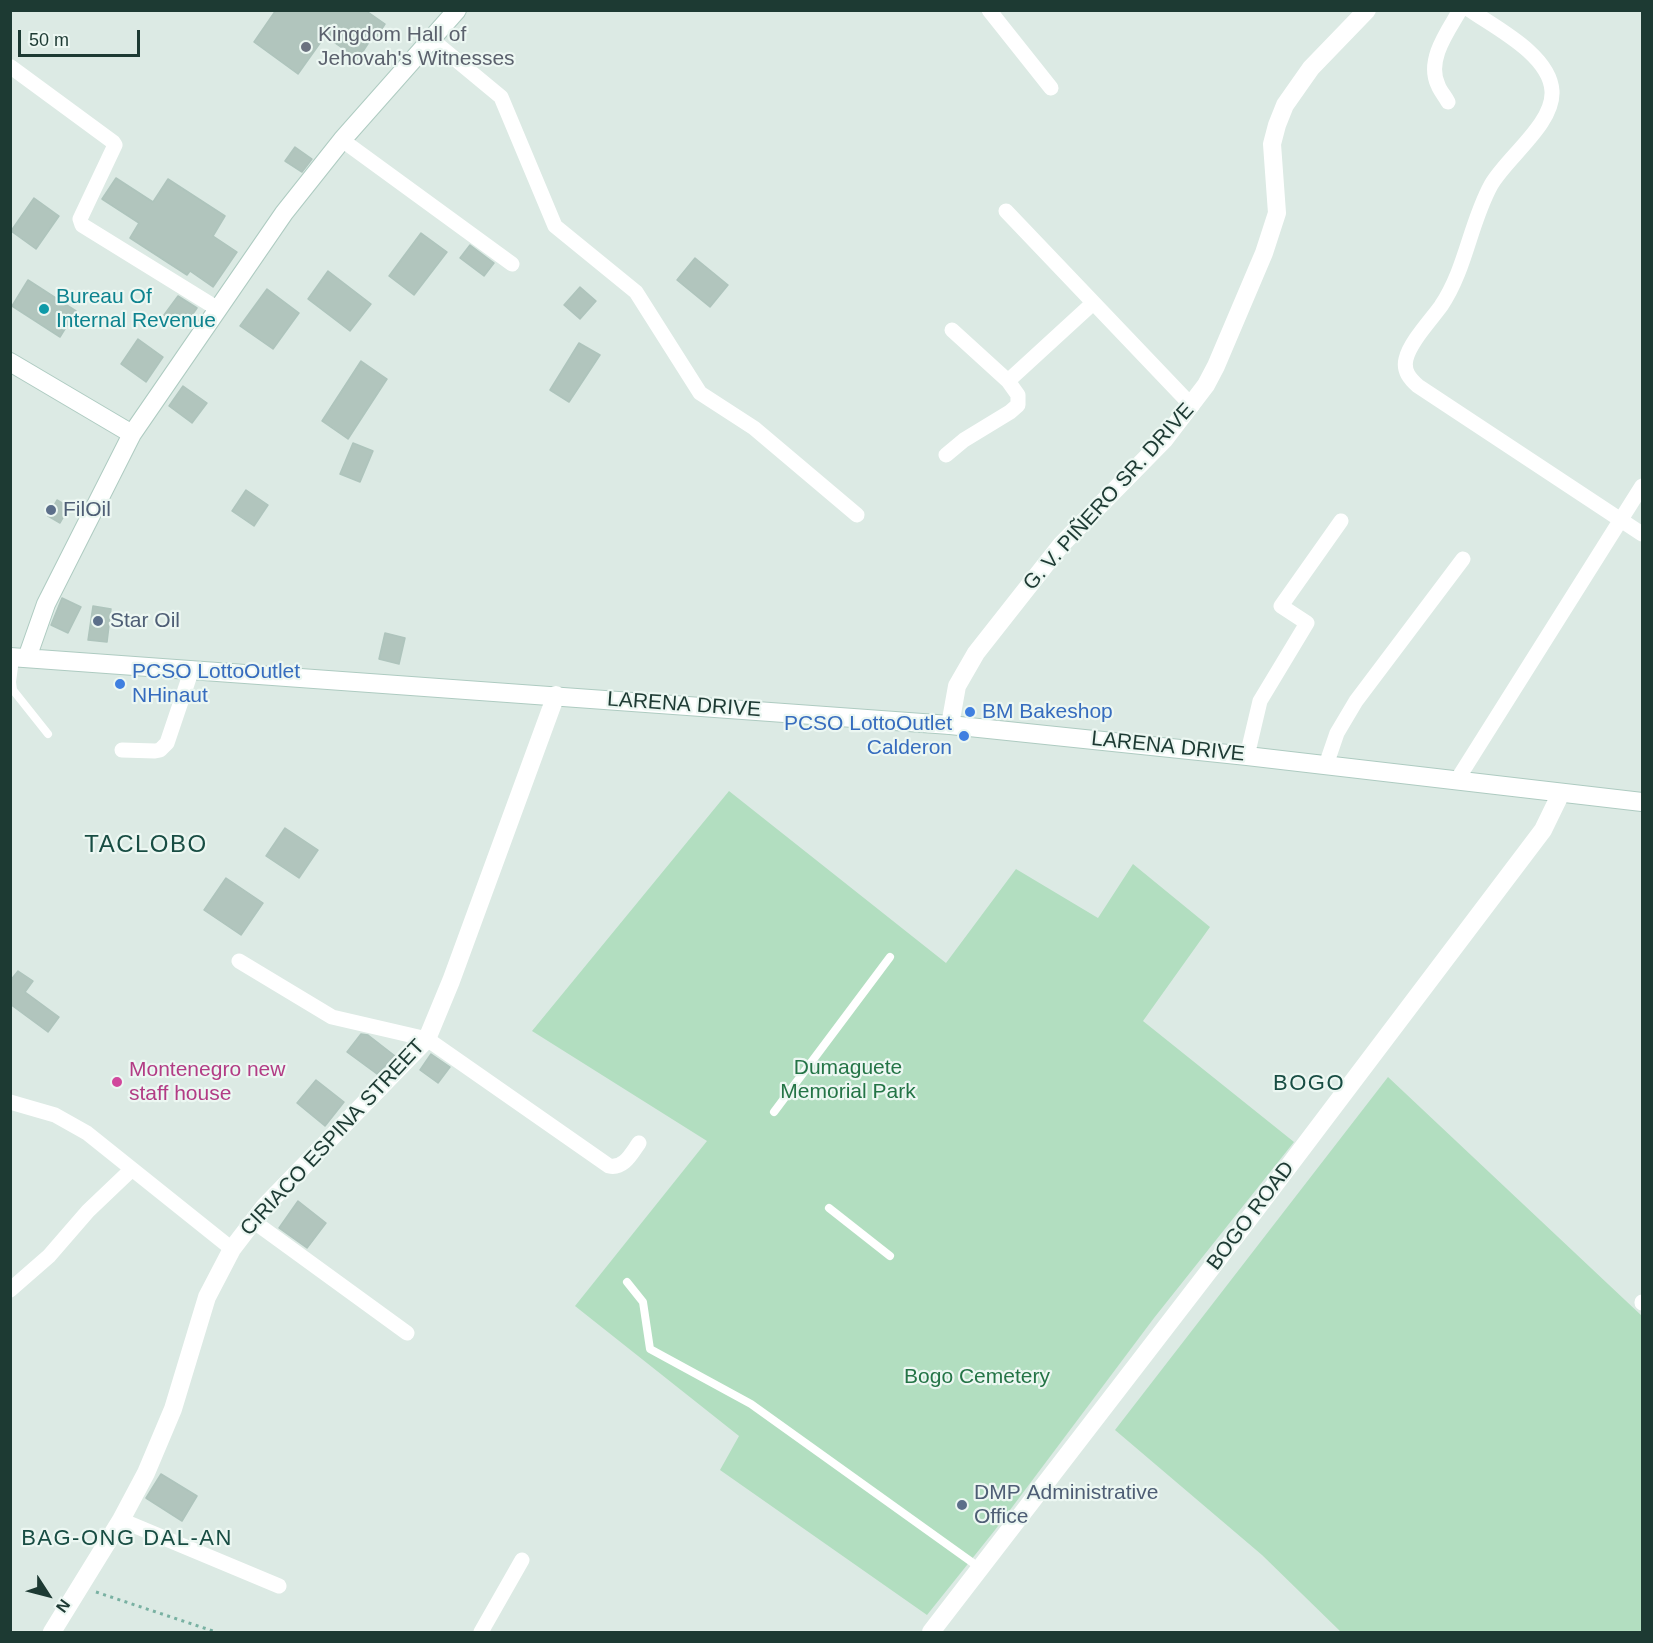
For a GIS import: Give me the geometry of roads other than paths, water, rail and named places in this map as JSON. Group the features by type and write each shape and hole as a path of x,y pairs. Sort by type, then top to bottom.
{"street":[{"path":"989,10 1051,88"},
{"name":"G. V. PIÑERO SR. DRIVE","path":"950,725 957,686 976,653 1061,545 1141,465 1192,406 1216,366 1272,231 1277,213 1272,144 1285,105 1311,68 1367,10"},
{"path":"1448,102 1436,83 1434,68 1439,49 1461,10"},
{"path":"1470,10 1517,42 1537,59 1548,74 1552,92 1549,107 1539,126 1492,183 1478,212 1454,282 1406,359 1406,371 1410,380 1418,386 1642,534"},
{"path":"17,657 132,434 284,213 342,140 451,12"},
{"path":"430,39 501,98 555,226 636,292 700,393 754,429 856,515"},
{"path":"11,67 115,145 80,219 82,225 218,309"},
{"path":"342,140 512,264"},
{"path":"1006,211 1092,304 1192,406"},
{"path":"1008,381 1092,304"},
{"path":"946,455 964,440 1018,405 1018,395 1008,381 952,330"},
{"path":"10,362 132,434"},
{"path":"1457,780 1642,486"},
{"path":"1247,756 1260,701 1307,624 1281,606 1341,521"},
{"path":"1326,765 1337,734 1356,701 1463,559"},
{"name":"LARENA DRIVE","path":"17,657 950,725 1247,756 1642,802"},
{"path":"122,750 160,750 166,743 192,669"},
{"name":"CIRIACO ESPINA STREET","path":"52,1632 121,1520 146,1473 173,1409 207,1297 232,1249 265,1206 427,1039 451,981 556,695"},
{"name":"BOGO ROAD","path":"931,1632 1232,1242 1543,830 1561,792"},
{"path":"239,961 332,1017 427,1039 609,1166 616,1167 624,1162 639,1143"},
{"path":"10,1102 55,1115 87,1133 232,1249"},
{"path":"10,1290 50,1256 88,1211 131,1170"},
{"path":"253,1221 407,1333"},
{"path":"121,1520 279,1586"},
{"path":"481,1632 522,1560"}],"lane":[{"path":"17,657 12,682 13,690 48,734"},
{"path":"774,1112 890,957"},
{"path":"829,1208 890,1257"},
{"path":"627,1282 643,1302 650,1349 751,1404 980,1568"}],"place":[{"name":"Kingdom Hall of Jehovah's Witnesses","path":"306,47"},
{"name":"Bureau Of Internal Revenue","path":"44,309"},
{"name":"FilOil","path":"51,510"},
{"name":"Star Oil","path":"98,621"},
{"name":"PCSO LottoOutlet NHinaut","path":"120,684"},
{"name":"BM Bakeshop","path":"970,712"},
{"name":"PCSO LottoOutlet Calderon","path":"964,736"},
{"name":"Montenegro new staff house","path":"117,1082"},
{"name":"DMP Administrative Office","path":"962,1505"}],"district":[{"name":"TACLOBO","path":"146,845"},
{"name":"BOGO","path":"1309,1084"},
{"name":"BAG-ONG DAL-AN","path":"127,1539"}],"park label":[{"name":"Dumaguete Memorial Park","path":"848,1080"},
{"name":"Bogo Cemetery","path":"977,1377"}]}
